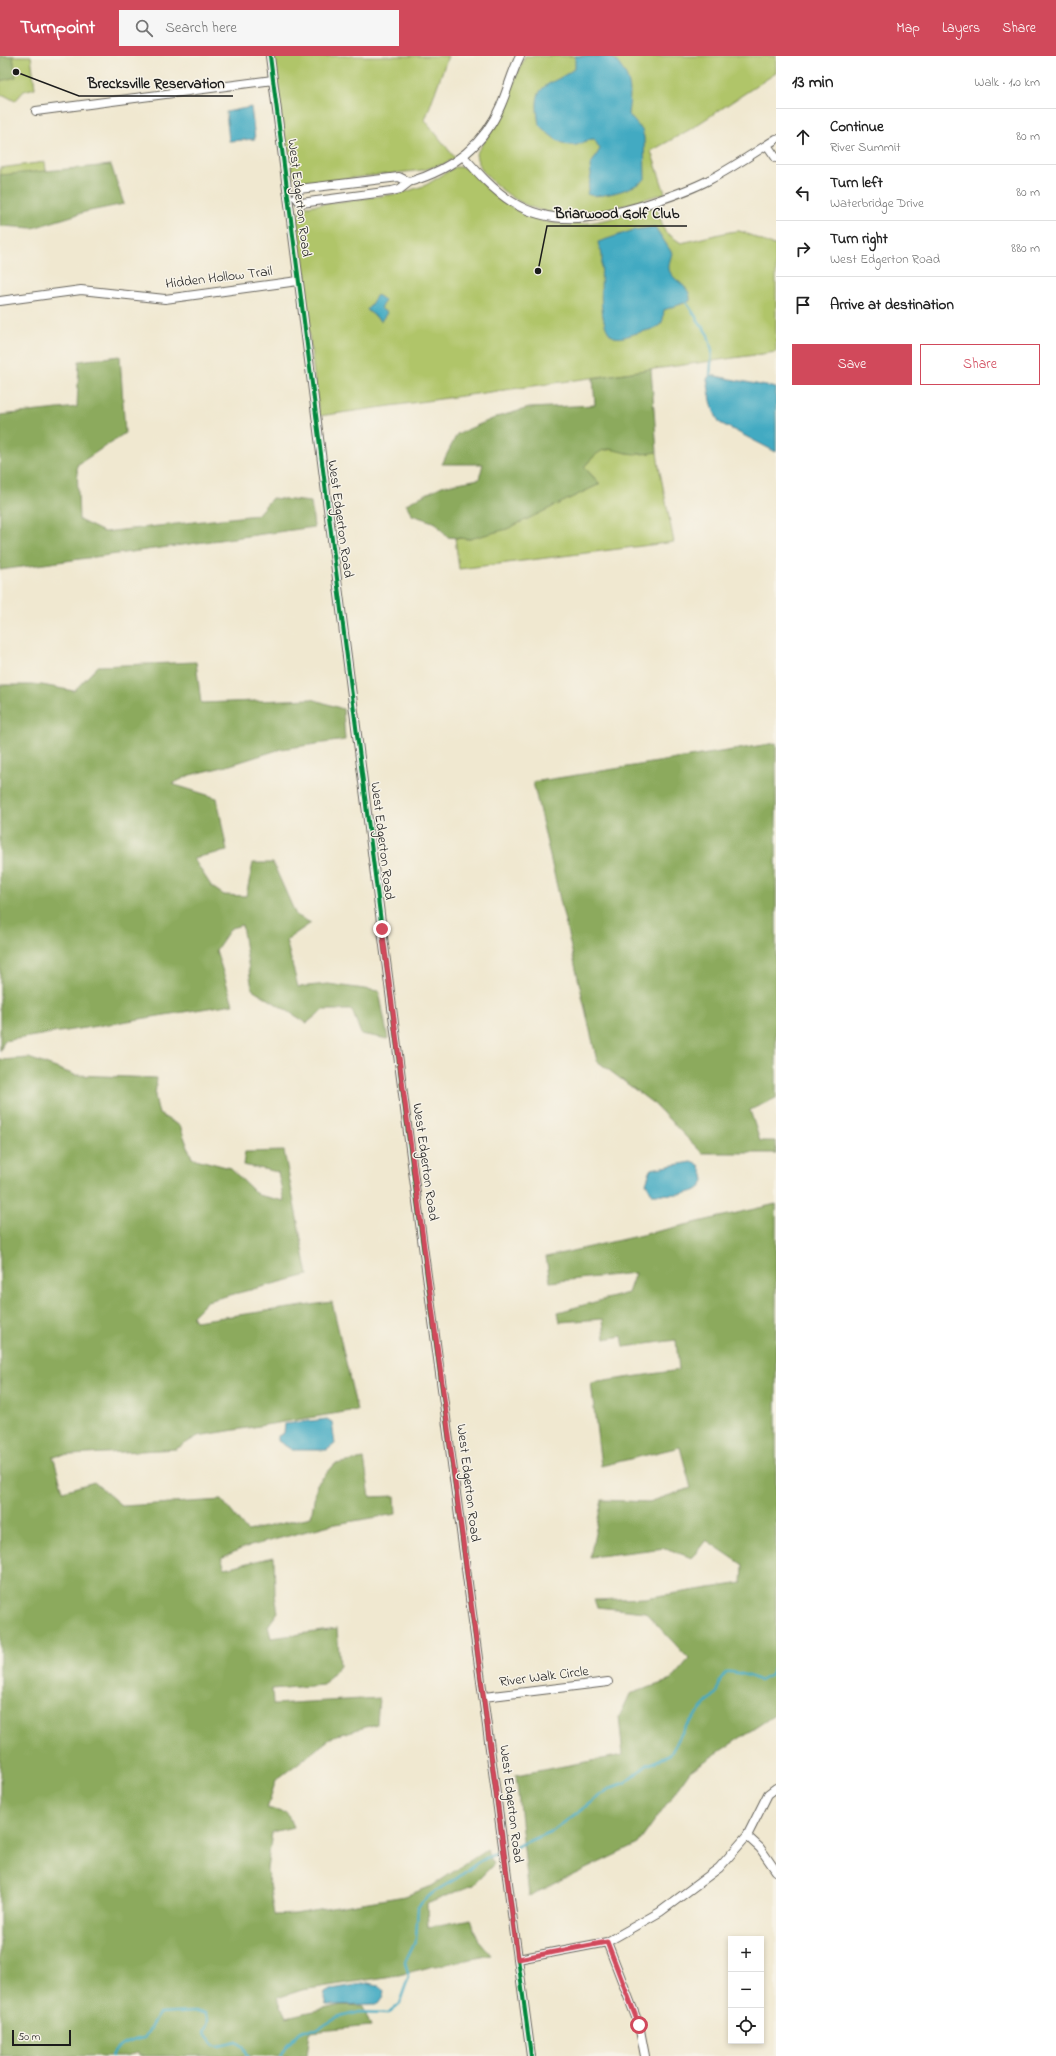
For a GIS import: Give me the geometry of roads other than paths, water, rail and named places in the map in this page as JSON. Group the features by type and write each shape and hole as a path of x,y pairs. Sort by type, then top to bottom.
{"street":[{"name":"West Edgerton Road","path":"270,56 292,197 298,281 411,1156 531,2056"},
{"path":"409,182 399,177 299,190 292,197 301,203 385,192 400,189 409,182 439,172 463,156 486,132 496,116 520,56"},
{"path":"36,111 273,80"},
{"path":"463,156 490,185 512,203 543,215 573,220 588,219 618,212 679,194 726,171 776,139"},
{"path":"767,145 776,158"},
{"name":"Hidden Hollow Trail","path":"0,301 81,290 170,299 298,281"},
{"name":"River Walk Circle","path":"484,1698 608,1682"},
{"path":"518,1959 607,1942 660,1912 719,1868 747,1836 768,1794 776,1788"},
{"path":"747,1836 760,1848 776,1871"},
{"path":"607,1942 639,2025 645,2056"}],"water":[{"path":"575,56 612,56 623,70 629,82 630,96 628,114 642,130 644,137 645,179 634,186 608,194 587,194 591,175 590,166 600,149 594,139 577,145 566,144 556,140 539,125 537,100 539,93 549,84 575,68"},
{"path":"251,107 255,139 229,141 226,112"},
{"path":"655,227 672,253 669,270 672,276 686,288 690,296 690,301 664,310 662,322 655,328 624,337 614,337 607,329 602,309 602,256 598,242 634,230"},
{"path":"377,295 385,301 380,308 387,313 381,321 367,310"},
{"path":"710,375 776,388 776,452 720,423 715,413 710,396 707,379"},
{"path":"692,1162 699,1165 704,1178 702,1186 697,1190 682,1194 652,1194 646,1183 651,1169"},
{"path":"327,1419 332,1422 335,1444 327,1450 292,1450 278,1441 278,1436 284,1433 285,1424"},
{"path":"368,1983 379,1985 384,1991 383,1997 378,2004 326,2005 324,1998 325,1993 332,1989"}],"waterway":[{"path":"686,302 708,335 712,351 710,375"},
{"path":"513,1848 554,1830 610,1788 626,1782 647,1765 670,1755 685,1727 718,1691 720,1680 726,1672 734,1672 760,1681 771,1675 776,1659"},
{"path":"281,2056 287,2045 300,2032 317,2029 337,2018 360,2012 388,2013 399,2004 409,1976 405,1962 416,1939 418,1907 431,1894 441,1887 457,1878 477,1863 499,1853"},
{"path":"112,2056 117,2048 130,2041 144,2038 159,2014 194,2012 205,2013 207,2015 208,2022 204,2032 214,2045 219,2046 237,2042 244,2047 248,2056"}],"place":[{"name":"Brecksville Reservation","path":"16,72"},
{"name":"Briarwood Golf Club","path":"538,271"}]}
